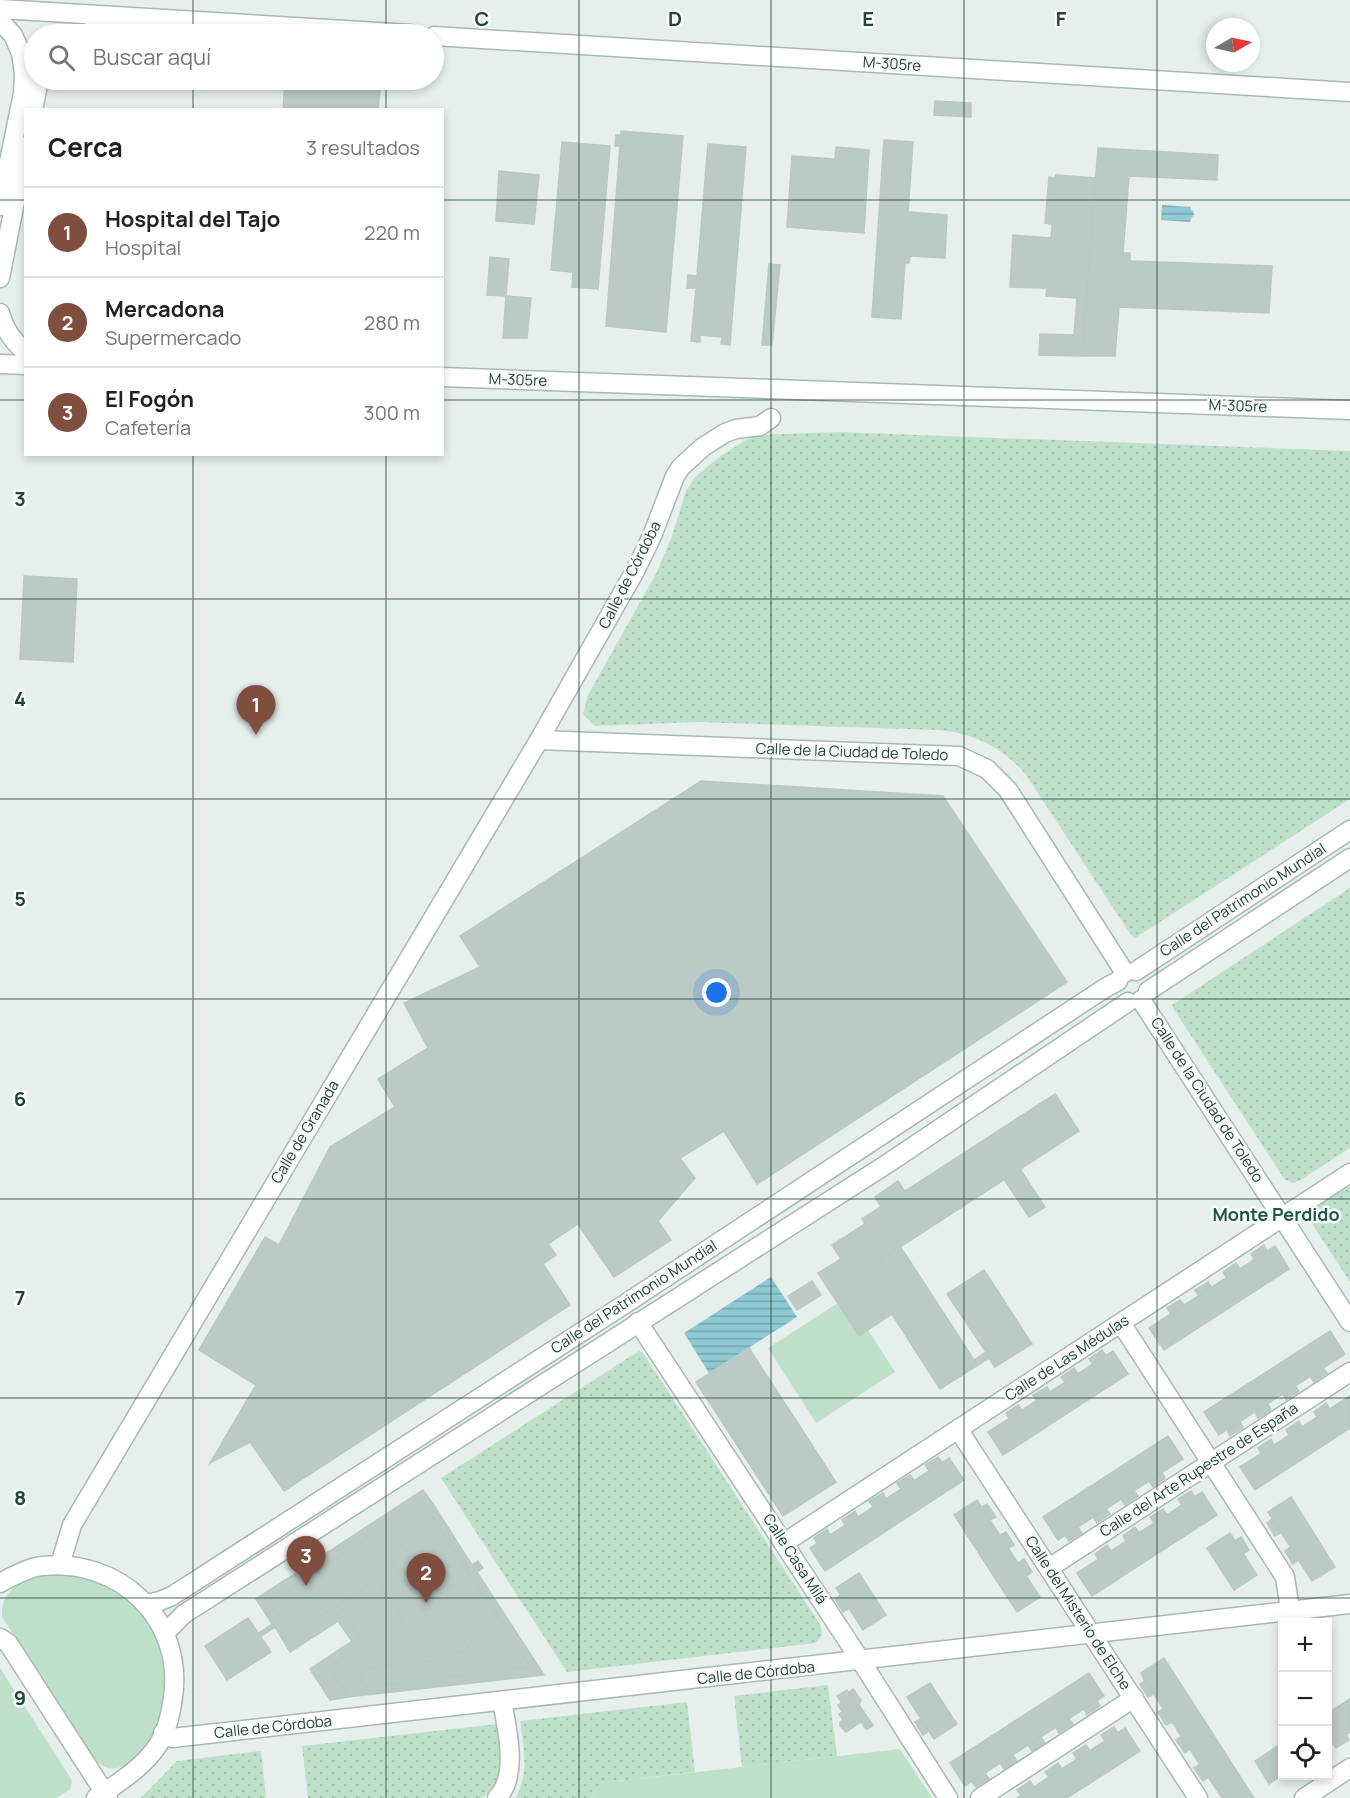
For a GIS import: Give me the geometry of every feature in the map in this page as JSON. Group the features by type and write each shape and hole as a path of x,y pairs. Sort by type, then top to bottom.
{"street":[{"path":"0,9 247,24"},
{"path":"111,24 132,17"},
{"path":"0,21 13,35 21,53 24,73 0,206"},
{"name":"M-305re","path":"444,37 1350,92"},
{"path":"33,108 37,90"},
{"path":"0,278 24,156"},
{"path":"0,313 4,333 24,349"},
{"path":"0,364 24,365"},
{"name":"M-305re","path":"444,377 1350,410"},
{"name":"Calle de Córdoba","path":"539,740 635,571 652,536 675,476 681,467 703,447 725,433 760,426 771,418"},
{"name":"Calle de la Ciudad de Toledo","path":"539,740 959,756 987,769 1008,790 1126,975"},
{"name":"Calle de Granada","path":"60,1565 72,1525 539,740"},
{"name":"Calle del Patrimonio Mundial","path":"145,1604 172,1596 625,1304 1350,830"},
{"name":"Calle del Patrimonio Mundial","path":"165,1633 184,1614 890,1162 1350,858"},
{"path":"1126,975 1145,976 1147,981 1139,998 1123,1000 1118,991 1126,975"},
{"name":"Calle de la Ciudad de Toledo","path":"1139,998 1350,1322"},
{"name":"Calle de Las Médulas","path":"784,1543 1350,1173"},
{"name":"Calle Casa Milá","path":"638,1323 784,1543 948,1798"},
{"path":"1121,1323 1285,1577 1290,1610"},
{"name":"Calle del Arte Rupestre de España","path":"1049,1568 1350,1372"},
{"name":"Calle del Misterio de Elche","path":"958,1429 1198,1798"},
{"path":"0,1583 39,1566 84,1567 110,1576 126,1586 145,1604 165,1633 173,1659 175,1681 171,1712 164,1734 153,1752 139,1768 103,1796 70,1740 4,1641 7,1634 0,1623"},
{"path":"0,1591 9,1583 20,1578 24,1572"},
{"name":"Calle de Córdoba","path":"164,1734 172,1738 1350,1604"},
{"path":"980,1798 1134,1698"},
{"path":"497,1798 506,1786 510,1762 502,1701"},
{"path":"70,1740 76,1743 87,1759 100,1771 119,1775 132,1773"},
{"path":"1304,1798 1350,1768"}],"green space":[{"path":"839,432 1350,451 1350,799 1135,938 1026,775 997,749 975,738 938,730 697,722 595,726 583,714 588,695 657,572 672,536 686,491 695,477 722,455 754,435"},
{"path":"1350,888 1350,1148 1293,1183 1285,1180 1172,1005"},
{"path":"1350,1186 1350,1282 1309,1219 1313,1209"},
{"path":"838,1303 859,1336 868,1330 895,1372 816,1423 768,1348"},
{"path":"639,1351 643,1353 821,1626 822,1636 815,1643 567,1672 441,1478"},
{"path":"47,1575 83,1577 108,1586 140,1612 159,1647 166,1688 161,1720 147,1745 127,1764 116,1768 105,1767 94,1758 2,1617 2,1607 10,1592 23,1582"},
{"path":"0,1668 70,1777 72,1782 70,1789 57,1798 0,1798"},
{"path":"828,1685 837,1756 742,1767 734,1696"},
{"path":"687,1702 695,1772 600,1783 592,1798 516,1798 524,1770 520,1721"},
{"path":"497,1724 499,1774 496,1783 482,1798 308,1798 302,1746"},
{"path":"900,1749 932,1798 592,1798 600,1783"},
{"path":"261,1751 266,1798 141,1798 177,1761"}],"water":[{"path":"1162,205 1191,207 1194,215 1190,222 1161,220"},
{"path":"771,1277 797,1317 709,1373 684,1333"}],"building":[{"path":"284,90 380,90 378,108 283,108"},
{"path":"935,101 971,103 971,117 934,115"},
{"path":"621,131 683,136 666,332 606,326 620,146 615,146 616,135 621,135"},
{"path":"884,140 913,142 908,212 947,215 945,258 910,256 909,263 905,263 901,319 872,317"},
{"path":"562,142 610,146 598,289 572,287 573,272 551,270"},
{"path":"708,144 746,147 730,345 721,344 722,337 700,335 700,342 691,341 696,288 687,288 688,275 697,276"},
{"path":"836,147 869,150 864,233 787,227 792,156 835,159"},
{"path":"1098,148 1218,155 1217,180 1129,176 1123,253 1130,253 1130,261 1272,266 1269,313 1119,307 1115,356 1082,356"},
{"path":"499,171 539,175 534,224 496,221"},
{"path":"1056,175 1095,178 1082,356 1039,355 1040,334 1074,335 1077,298 1046,296 1047,288 1010,287 1013,235 1051,238 1052,224 1045,223 1049,177 1055,178"},
{"path":"490,257 509,259 506,296 487,295"},
{"path":"769,264 780,265 772,345 762,345"},
{"path":"506,296 531,298 527,338 503,338"},
{"path":"24,576 77,579 73,662 20,659"},
{"path":"701,781 943,796 1067,982 757,1184 724,1131 680,1158 695,1178 658,1221 671,1240 614,1277 578,1224 548,1244 556,1255 543,1264 570,1305 284,1491 250,1442 210,1463 256,1385 199,1350 265,1237 279,1245 330,1147 395,1107 378,1079 428,1048 404,1003 480,967 460,936"},
{"path":"1055,1094 1079,1131 880,1260 885,1268 906,1255 974,1360 986,1352 947,1294 984,1270 1032,1344 995,1367 989,1358 940,1389 892,1314 859,1336 818,1273 841,1259 832,1245 865,1224 862,1219"},
{"path":"1020,1169 1045,1207 1029,1217 1004,1179"},
{"path":"898,1181 905,1192 881,1207 875,1197"},
{"path":"1264,1245 1267,1251 1254,1259 1251,1254"},
{"path":"1275,1246 1289,1269 1164,1350 1149,1328"},
{"path":"900,1247 906,1255 885,1268 880,1260"},
{"path":"1236,1263 1240,1269 1226,1277 1223,1272"},
{"path":"812,1281 821,1295 797,1310 788,1296"},
{"path":"1208,1282 1211,1287 1199,1296 1195,1290"},
{"path":"1180,1300 1184,1305 1171,1314 1167,1308"},
{"path":"1330,1331 1345,1354 1219,1435 1204,1412"},
{"path":"749,1348 836,1482 783,1516 696,1382"},
{"path":"1102,1350 1106,1356 1093,1364 1089,1359"},
{"path":"1113,1351 1128,1374 1003,1455 988,1432"},
{"path":"1074,1368 1078,1374 1065,1382 1061,1377"},
{"path":"1323,1368 1327,1373 1314,1382 1310,1376"},
{"path":"1295,1386 1299,1391 1286,1400 1283,1394"},
{"path":"1047,1387 1050,1392 1037,1401 1033,1395"},
{"path":"1350,1396 1350,1428 1255,1490 1240,1467"},
{"path":"1326,1403 1330,1409 1317,1417 1314,1412"},
{"path":"1268,1404 1271,1410 1258,1418 1255,1412"},
{"path":"1018,1405 1022,1410 1009,1419 1006,1413"},
{"path":"1299,1421 1302,1427 1289,1435 1286,1430"},
{"path":"1240,1422 1243,1428 1230,1436 1227,1430"},
{"path":"1168,1436 1183,1459 1058,1540 1043,1517"},
{"path":"1271,1439 1274,1445 1261,1453 1258,1448"},
{"path":"938,1457 942,1462 929,1471 925,1465"},
{"path":"949,1458 964,1480 825,1571 810,1548"},
{"path":"1162,1473 1165,1478 1153,1487 1149,1481"},
{"path":"910,1475 914,1480 901,1489 897,1483"},
{"path":"423,1490 433,1504 427,1508 423,1502 275,1598 279,1604 273,1608 291,1635 297,1631 301,1638 343,1610 364,1644 329,1667 348,1697 330,1700 310,1669 352,1641 338,1621 290,1652 275,1627 261,1636 259,1633 272,1624 256,1599"},
{"path":"1134,1491 1138,1496 1125,1505 1121,1499"},
{"path":"1191,1491 1195,1497 1182,1505 1178,1499"},
{"path":"1202,1492 1217,1515 1092,1596 1077,1573"},
{"path":"883,1493 886,1499 873,1507 869,1501"},
{"path":"1291,1497 1335,1567 1312,1581 1268,1512"},
{"path":"977,1500 1040,1597 1017,1612 954,1515"},
{"path":"423,1502 470,1575 436,1597 401,1543 386,1552 452,1654 434,1665 431,1661 368,1668 359,1674 363,1680 345,1692 329,1667 403,1619 377,1580 319,1617 323,1623 301,1638 297,1631 291,1635 273,1608 279,1604 275,1598"},
{"path":"433,1504 472,1565 478,1561 483,1568 477,1572 544,1675 348,1697 345,1692 363,1680 364,1687 530,1667 427,1508"},
{"path":"987,1504 996,1517 990,1520 982,1507"},
{"path":"1106,1509 1110,1514 1097,1523 1093,1517"},
{"path":"1163,1509 1167,1515 1154,1523 1150,1517"},
{"path":"855,1511 858,1517 845,1525 842,1520"},
{"path":"1272,1519 1281,1532 1275,1536 1267,1523"},
{"path":"1078,1527 1082,1533 1069,1541 1065,1535"},
{"path":"1135,1527 1139,1533 1126,1541 1123,1536"},
{"path":"827,1529 830,1535 817,1543 814,1538"},
{"path":"1006,1532 1014,1545 1008,1548 1000,1535"},
{"path":"1230,1533 1257,1575 1234,1590 1207,1548"},
{"path":"1241,1537 1249,1550 1243,1554 1235,1541"},
{"path":"401,1543 471,1651 452,1654 386,1552"},
{"path":"1107,1545 1111,1551 1098,1559 1095,1554"},
{"path":"1290,1547 1299,1560 1293,1564 1285,1551"},
{"path":"1024,1559 1032,1572 1027,1576 1018,1563"},
{"path":"859,1573 886,1615 863,1630 836,1588"},
{"path":"470,1575 530,1667 364,1687 359,1674 368,1668 431,1661 434,1665 452,1654 471,1651 436,1597"},
{"path":"377,1580 403,1619 364,1644 343,1610 323,1623 319,1617"},
{"path":"841,1595 849,1608 843,1612 835,1599"},
{"path":"248,1618 271,1652 227,1680 205,1646"},
{"path":"1164,1658 1254,1798 1222,1798 1145,1681 1141,1673"},
{"path":"1089,1673 1104,1696 965,1786 950,1763"},
{"path":"1145,1681 1154,1694 1148,1697 1140,1684"},
{"path":"930,1683 957,1724 934,1739 907,1697"},
{"path":"853,1689 861,1700 859,1705 873,1725 866,1729 861,1722 846,1732 840,1726 843,1720 839,1714 842,1712 838,1705 842,1703 837,1696 847,1690 849,1693"},
{"path":"1350,1699 1350,1732 1332,1743 1332,1726 1332,1710"},
{"path":"1097,1701 1100,1706 1087,1715 1084,1709"},
{"path":"1164,1708 1172,1722 1166,1725 1158,1712"},
{"path":"921,1719 929,1731 923,1735 915,1722"},
{"path":"1069,1719 1073,1724 1059,1733 1056,1727"},
{"path":"1114,1727 1117,1732 1105,1741 1101,1735"},
{"path":"1125,1728 1140,1751 1067,1798 1017,1798"},
{"path":"1346,1734 1349,1740 1336,1748 1332,1743"},
{"path":"1182,1736 1190,1749 1185,1753 1176,1740"},
{"path":"1041,1737 1045,1743 1032,1751 1028,1745"},
{"path":"1086,1745 1090,1751 1077,1759 1073,1753"},
{"path":"1278,1746 1278,1778 1269,1784 1255,1761"},
{"path":"1013,1755 1017,1761 1004,1769 1000,1763"},
{"path":"1058,1763 1062,1769 1049,1777 1045,1772"},
{"path":"1200,1764 1208,1777 1203,1781 1194,1768"},
{"path":"985,1773 989,1779 976,1787 972,1782"},
{"path":"1030,1781 1034,1787 1021,1795 1017,1790"}],"place":[{"name":"Hospital del Tajo","path":"256,735"},
{"name":"El Fogón","path":"306,1586"},
{"name":"Mercadona","path":"426,1603"}],"district":[{"name":"Monte Perdido","path":"1276,1215"}]}
